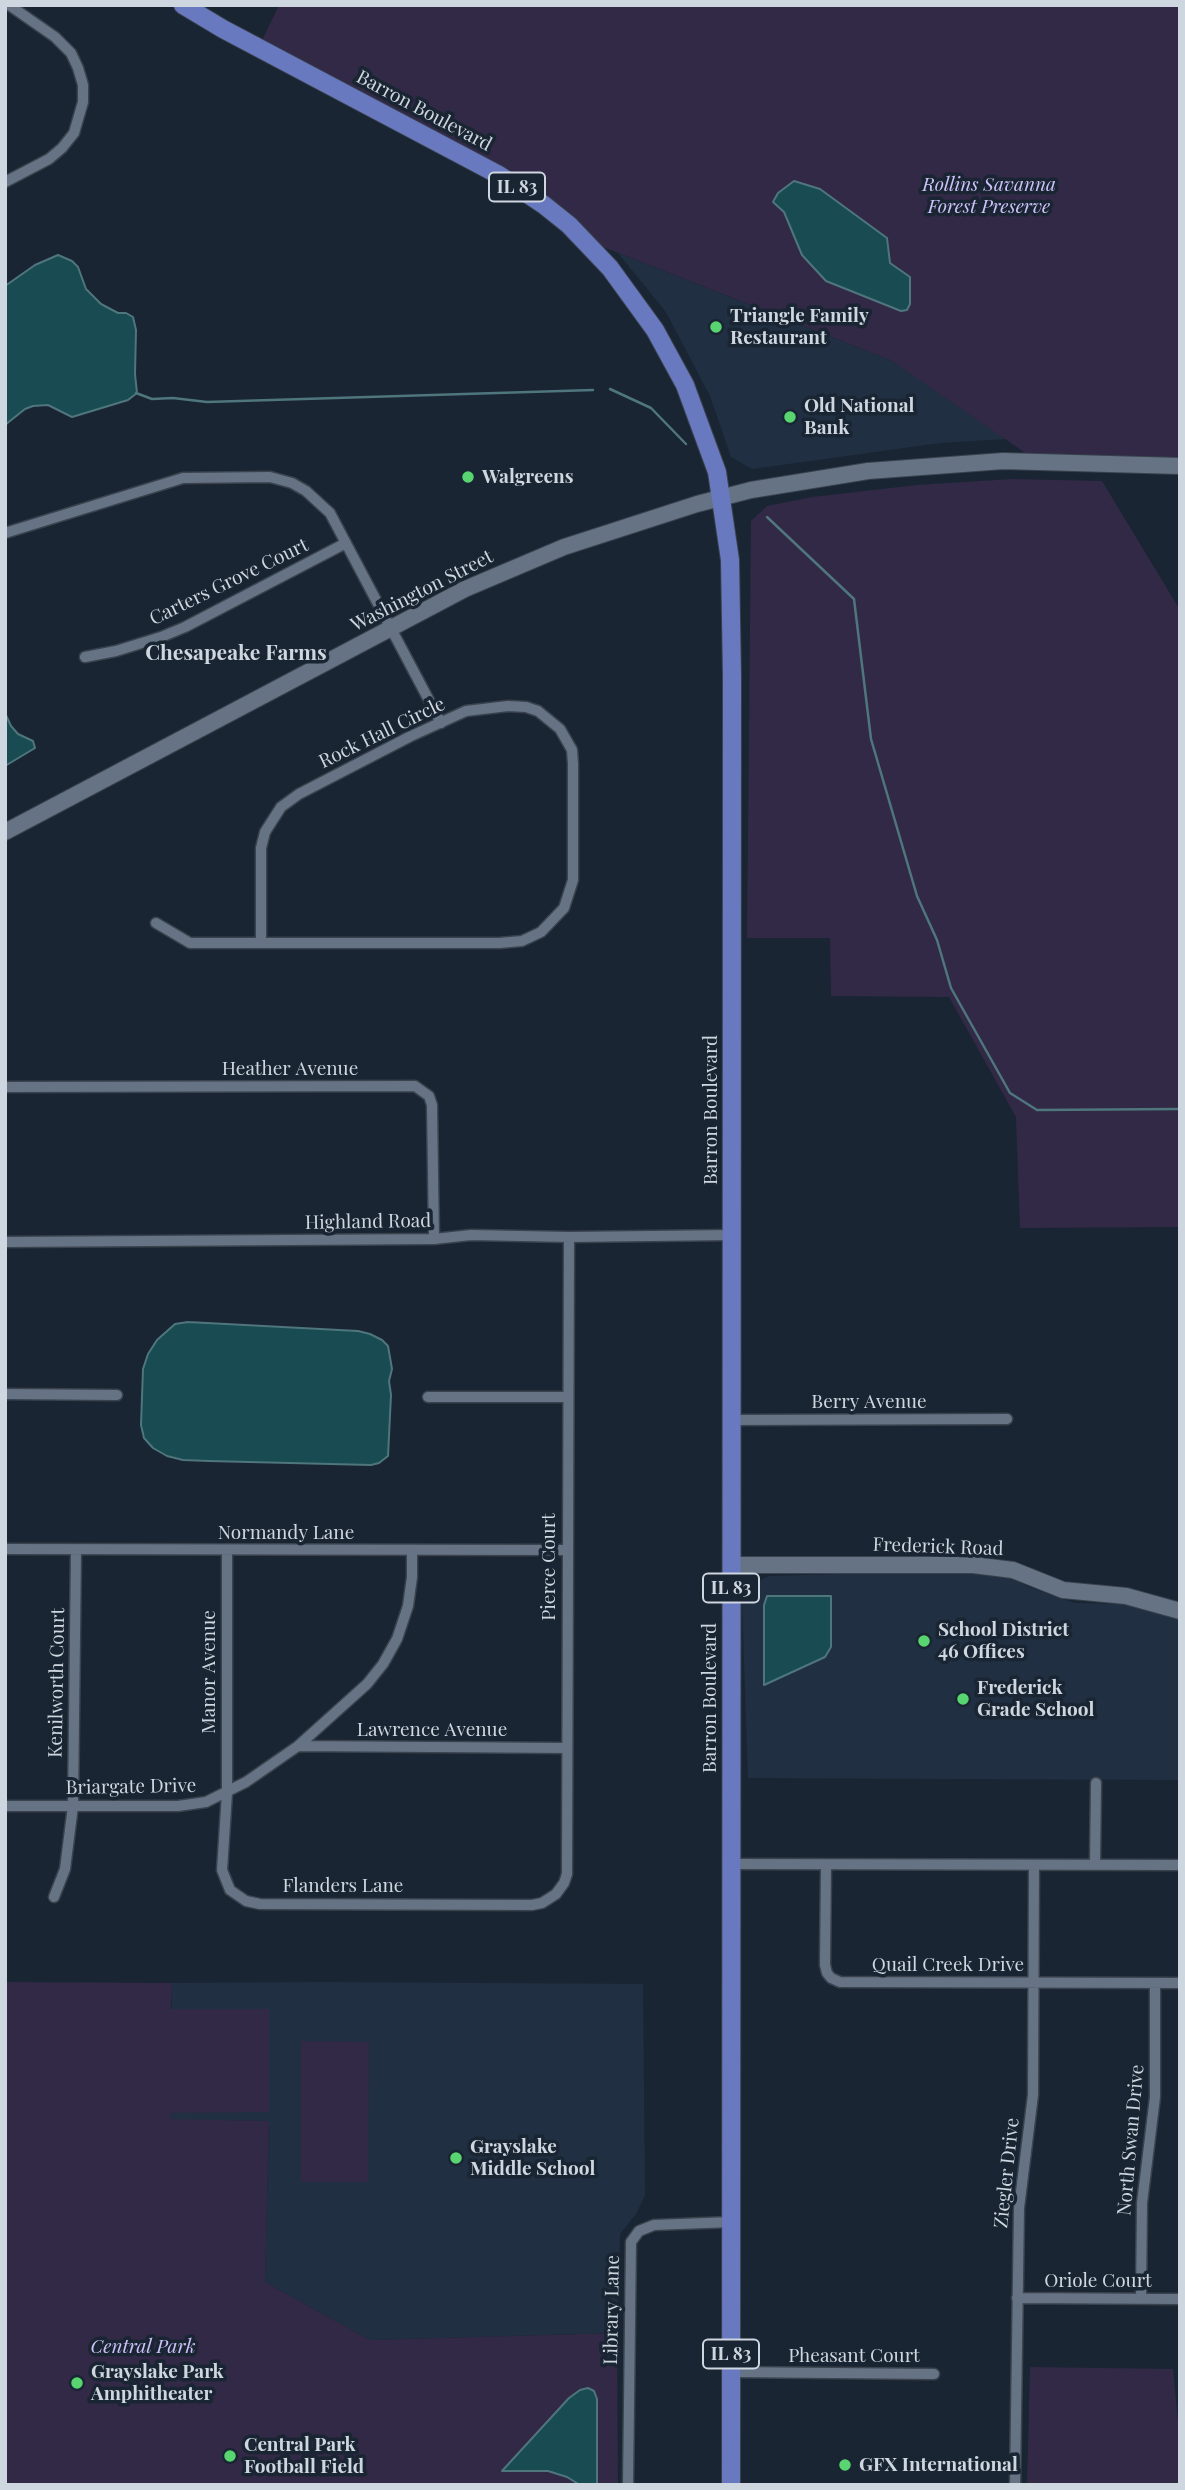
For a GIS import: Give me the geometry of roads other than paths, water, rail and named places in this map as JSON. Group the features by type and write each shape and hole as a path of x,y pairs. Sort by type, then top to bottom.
{"main road":[{"name":"Barron Boulevard","path":"183,5 234,35 499,175 569,225 610,268 666,348 698,416 717,472 730,560 732,677 731,2485"},
{"name":"Washington Street","path":"5,832 465,589 564,547 722,497 868,471 1003,461 1180,466"},
{"name":"Frederick Road","path":"732,1565 973,1565 1013,1570 1063,1590 1126,1596 1180,1611"}],"street":[{"path":"5,182 49,159 62,148 74,133 81,117 83,102 83,85 71,52 55,37 9,5"},
{"path":"5,533 183,478 270,477 292,483 320,502 330,513 441,723"},
{"name":"Carters Grove Court","path":"85,657 116,651 173,632 346,543"},
{"name":"Rock Hall Circle","path":"261,943 261,848 265,832 274,817 299,794 466,711 508,706 526,707 549,719"},
{"path":"156,923 190,943 499,943 522,941 555,925 573,880 573,764 568,741 549,719 560,709"},
{"name":"Heather Avenue","path":"5,1087 415,1086 429,1096 432,1105 434,1239"},
{"name":"Highland Road","path":"5,1242 434,1239 471,1236 732,1236"},
{"name":"Pierce Court","path":"556,1894 567,1874 569,1237"},
{"path":"5,1394 117,1395"},
{"path":"428,1397 568,1397"},
{"name":"Berry Avenue","path":"732,1420 1007,1419"},
{"name":"Normandy Lane","path":"5,1549 566,1550"},
{"name":"Kenilworth Court","path":"54,1898 65,1869 72,1806 76,1550"},
{"name":"Manor Avenue","path":"227,1550 227,1793"},
{"name":"Briargate Drive","path":"5,1806 178,1806 206,1802 227,1793 298,1746 367,1684 392,1647 408,1606 412,1551"},
{"name":"Lawrence Avenue","path":"298,1746 566,1748"},
{"path":"1095,1865 1096,1783"},
{"name":"Flanders Lane","path":"227,1793 222,1870 230,1890 246,1901 273,1904 532,1905 542,1903 556,1894"},
{"path":"731,1864 1180,1865"},
{"name":"Quail Creek Drive","path":"826,1865 825,1965 831,1978 841,1982 1180,1983"},
{"name":"Ziegler Drive","path":"1016,2485 1019,2208 1033,2095 1034,1866"},
{"name":"North Swan Drive","path":"1140,2299 1142,2203 1155,2097 1155,1983"},
{"name":"Library Lane","path":"628,2485 631,2242 639,2231 654,2224 731,2222"},
{"name":"Oriole Court","path":"1017,2298 1180,2299"},
{"name":"Pheasant Court","path":"731,2372 934,2374"}],"waterway":[{"path":"610,389 651,408 686,444"},
{"path":"136,393 152,399 173,398 207,402 593,390"},
{"path":"767,517 854,599 871,739 917,896 937,940 951,988 1010,1093 1037,1110 1180,1109"}],"place":[{"name":"Triangle Family Restaurant","path":"716,327"},
{"name":"Old National Bank","path":"790,417"},
{"name":"Walgreens","path":"468,477"},
{"name":"School District 46 Offices","path":"924,1641"},
{"name":"Frederick Grade School","path":"963,1699"},
{"name":"Grayslake Middle School","path":"456,2158"},
{"name":"Grayslake Park Amphitheater","path":"77,2383"},
{"name":"Central Park Football Field","path":"230,2456"},
{"name":"GFX International","path":"845,2465"}],"district":[{"name":"Chesapeake Farms","path":"236,653"}],"park label":[{"name":"Rollins Savanna Forest Preserve","path":"989,196"},
{"name":"Central Park","path":"143,2347"}]}
